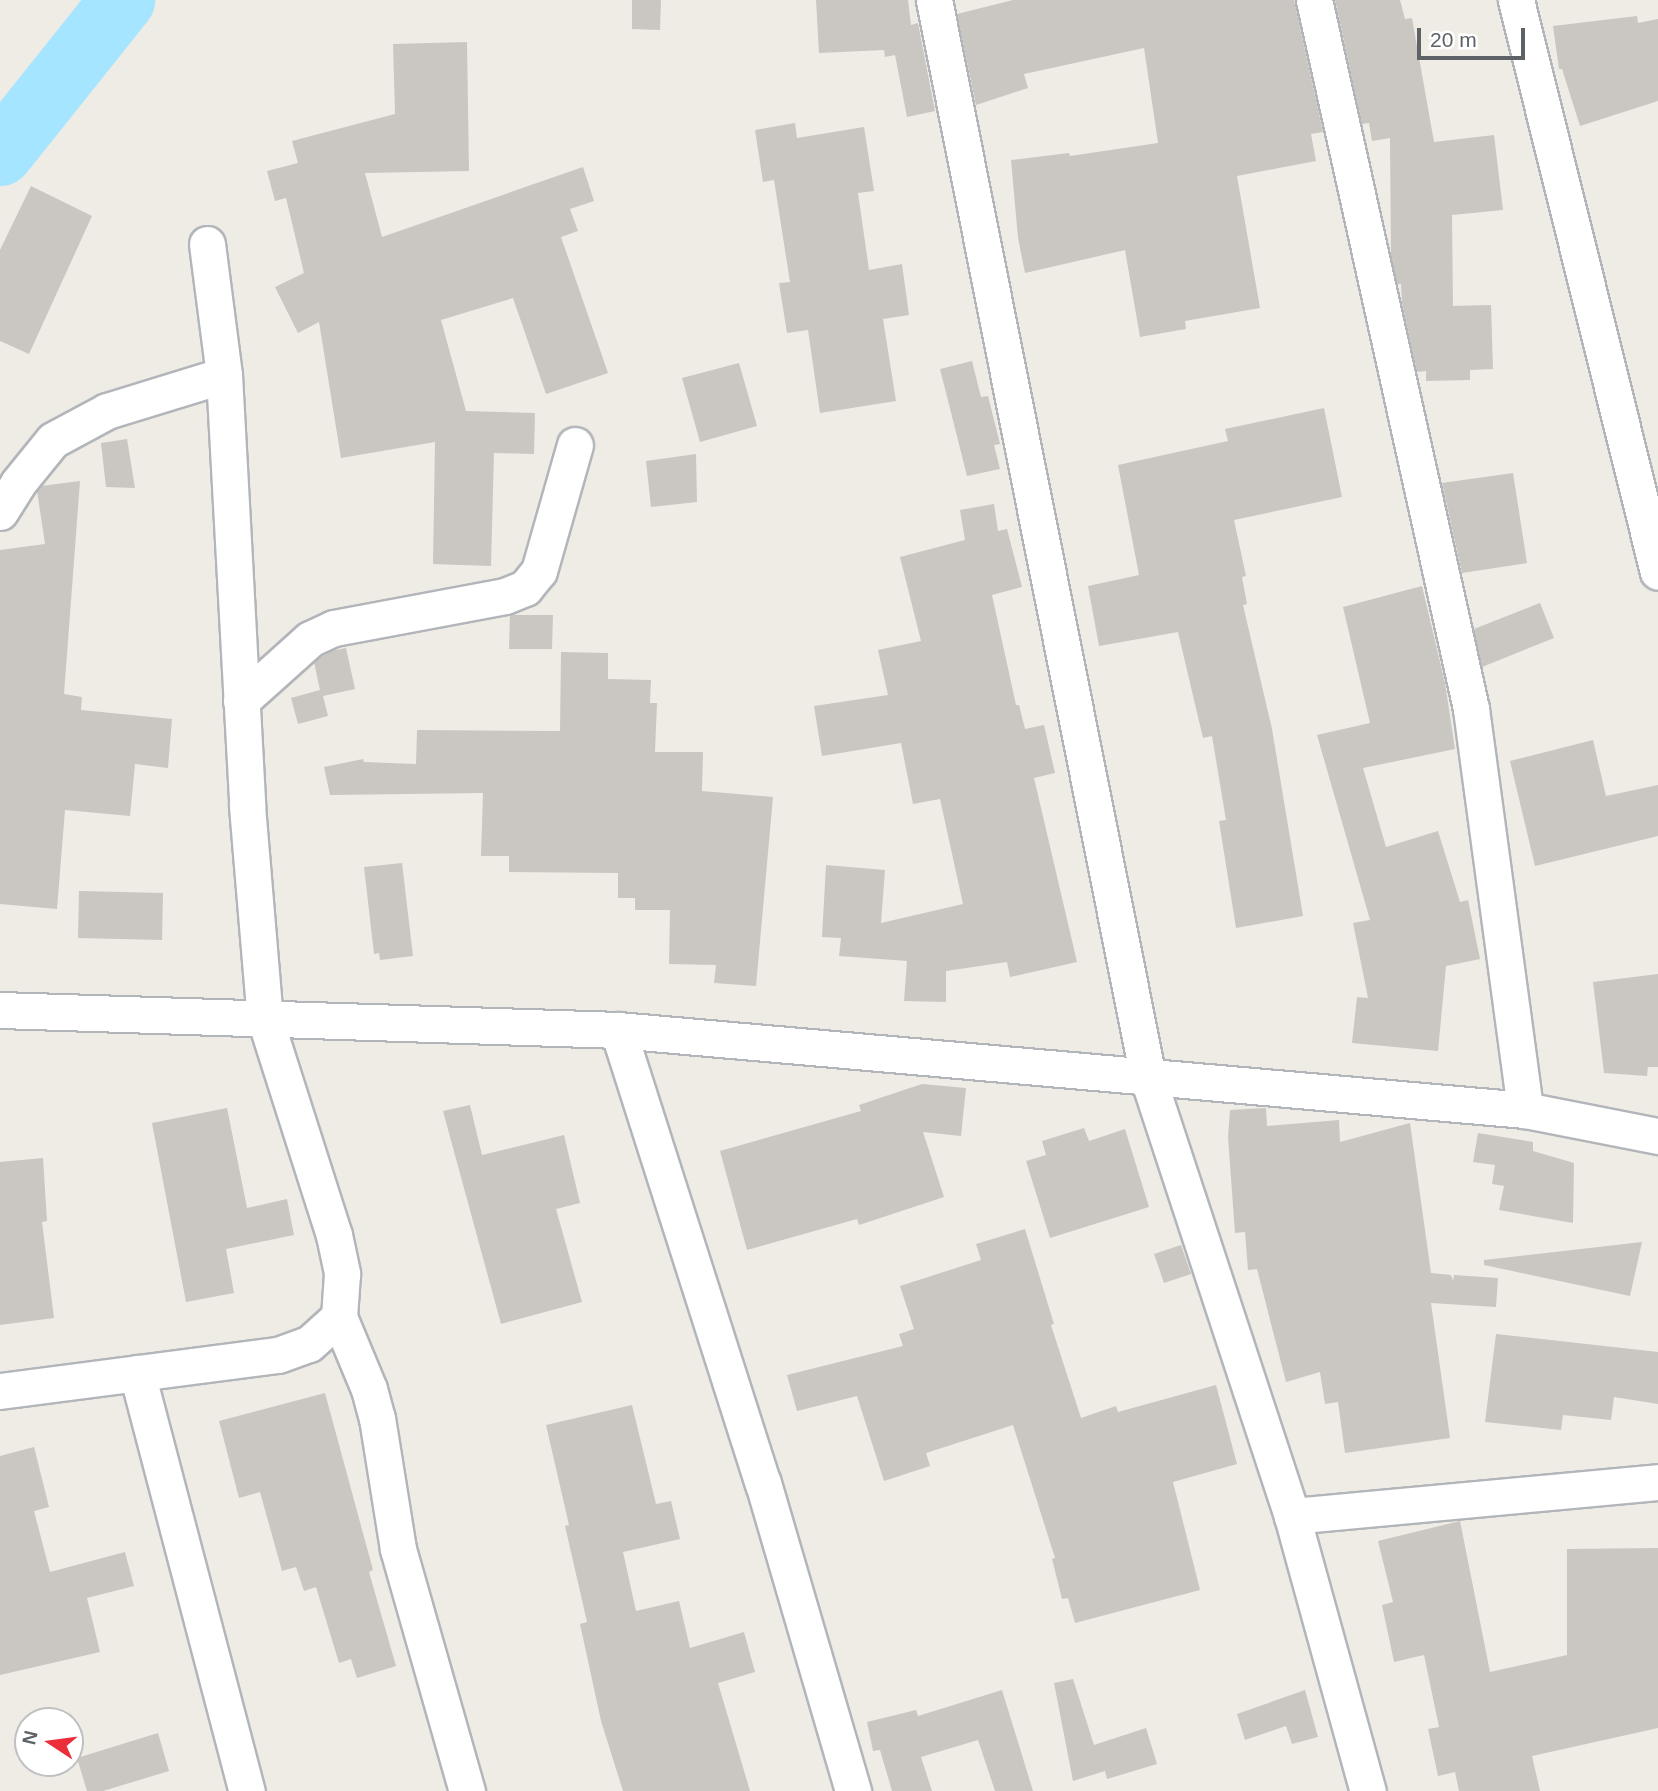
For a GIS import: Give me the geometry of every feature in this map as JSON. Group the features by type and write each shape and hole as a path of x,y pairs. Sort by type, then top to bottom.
{"street":[{"path":"934,0 1149,1078 1292,1516 1368,1791"},
{"path":"1314,0 1471,709 1525,1110"},
{"path":"1516,0 1658,572"},
{"path":"206,244 224,375 241,701 265,1018 334,1236 342,1274 339,1317 369,1389 377,1418 398,1549 467,1791"},
{"path":"0,512 18,483 53,440 107,411 224,375"},
{"path":"241,701 310,639 334,628 505,596 525,588 539,571 575,445"},
{"path":"0,1010 618,1030 1525,1110 1658,1136"},
{"path":"618,1030 763,1483 853,1791"},
{"path":"0,1391 278,1355 309,1344 339,1317"},
{"path":"137,1373 247,1791"},
{"path":"1292,1516 1658,1482"}],"building":[{"path":"632,0 661,0 660,30 632,29"},
{"path":"816,0 908,0 911,25 918,23 935,111 907,117 895,55 885,57 884,50 819,53"},
{"path":"1013,0 1294,0 1323,132 1311,134 1316,161 1237,176 1260,308 1185,321 1186,329 1140,337 1125,250 1025,273 1018,238 1011,160 1069,153 1070,156 1158,143 1144,48 1024,74 1028,88 976,105 957,14"},
{"path":"1335,0 1400,0 1405,19 1412,18 1434,142 1494,135 1503,210 1452,215 1453,306 1491,305 1493,369 1470,370 1470,380 1426,381 1426,371 1417,372 1402,303 1401,284 1397,284 1391,255 1390,138 1372,141 1369,123 1362,124"},
{"path":"1637,16 1638,23 1658,19 1658,101 1580,126 1562,69 1559,69 1553,26"},
{"path":"467,42 469,171 365,173 382,237 583,167 594,201 570,209 578,231 561,237 608,373 546,394 513,298 441,320 466,411 535,413 534,454 494,453 491,566 433,564 435,442 341,458 319,322 298,333 275,287 304,273 286,198 275,201 267,171 298,163 292,141 395,114 393,44"},
{"path":"795,123 797,138 864,127 874,191 858,193 869,270 902,264 909,315 883,319 896,401 820,413 808,330 787,333 779,283 790,282 774,180 763,182 755,130"},
{"path":"31,186 92,216 29,354 0,341 0,250"},
{"path":"972,361 981,397 988,396 1000,444 994,445 1000,469 967,476 940,369"},
{"path":"739,363 757,426 700,442 682,378"},
{"path":"1324,408 1342,497 1234,520 1246,576 1242,577 1247,604 1243,605 1272,729 1303,916 1236,928 1219,821 1226,820 1212,736 1203,738 1178,632 1099,646 1088,586 1139,575 1118,465 1228,441 1225,429"},
{"path":"127,439 135,488 106,487 101,443"},
{"path":"696,454 697,502 651,507 646,461"},
{"path":"1513,473 1527,563 1462,573 1442,483"},
{"path":"80,481 64,694 82,697 81,710 172,719 168,768 135,764 130,816 65,810 57,909 0,904 0,550 45,544 37,491 41,486"},
{"path":"994,504 998,531 1007,529 1022,587 992,595 1016,705 1019,705 1025,729 1044,725 1055,773 1034,778 1077,962 1010,977 1007,962 946,971 946,1002 904,1001 907,961 839,956 841,938 822,937 826,865 885,870 881,923 963,904 940,799 913,804 901,743 822,756 814,706 888,695 878,650 921,641 900,557 965,540 960,510"},
{"path":"1422,586 1445,683 1455,749 1363,768 1386,847 1438,831 1460,902 1468,900 1480,959 1446,966 1438,1051 1352,1043 1357,997 1368,998 1353,923 1370,920 1317,735 1370,723 1343,607"},
{"path":"1540,603 1554,638 1482,667 1474,629"},
{"path":"510,615 553,615 552,649 509,649"},
{"path":"346,648 355,689 323,696 328,716 298,724 291,698 320,690 314,662 331,651"},
{"path":"561,652 608,653 608,679 651,680 650,703 657,703 655,752 703,752 702,791 773,797 756,986 714,983 716,965 669,964 670,910 635,910 635,898 618,898 618,873 509,872 509,856 481,856 483,793 330,795 324,767 363,759 364,762 416,764 417,730 560,731"},
{"path":"1593,740 1606,796 1658,785 1658,836 1535,866 1510,761"},
{"path":"402,863 413,956 380,960 379,953 374,954 364,867"},
{"path":"79,891 163,893 162,940 78,938"},
{"path":"1658,974 1658,1067 1648,1067 1647,1076 1604,1073 1593,982"},
{"path":"922,1084 966,1088 961,1136 923,1132 944,1197 859,1225 857,1219 747,1250 720,1151 861,1111 859,1105"},
{"path":"470,1105 482,1155 564,1135 580,1203 556,1209 582,1302 501,1324 443,1111"},
{"path":"227,1108 247,1208 287,1199 294,1235 226,1249 234,1293 186,1302 152,1123"},
{"path":"1266,1108 1267,1126 1339,1120 1340,1142 1410,1123 1431,1273 1451,1275 1453,1281 1454,1275 1498,1278 1496,1307 1431,1303 1450,1438 1345,1453 1338,1402 1325,1404 1320,1372 1286,1382 1257,1269 1248,1270 1245,1232 1235,1233 1228,1137 1230,1110"},
{"path":"1084,1128 1089,1141 1125,1129 1149,1207 1050,1238 1026,1161 1046,1155 1042,1141"},
{"path":"1478,1133 1533,1142 1533,1151 1574,1163 1573,1223 1499,1210 1504,1186 1492,1184 1495,1165 1473,1162"},
{"path":"43,1158 47,1221 42,1222 54,1318 0,1325 0,1162"},
{"path":"1025,1229 1054,1324 1051,1325 1081,1418 1116,1406 1118,1412 1216,1385 1237,1464 1173,1482 1200,1590 1075,1623 1068,1598 1062,1599 1052,1559 1055,1558 1013,1425 926,1453 930,1466 884,1481 857,1396 797,1411 787,1375 903,1346 899,1334 914,1329 900,1286 981,1260 976,1244"},
{"path":"1642,1242 1630,1296 1484,1265 1484,1260"},
{"path":"1181,1245 1191,1274 1164,1283 1154,1254"},
{"path":"1496,1334 1658,1352 1658,1404 1614,1397 1611,1420 1563,1415 1561,1430 1485,1422"},
{"path":"325,1393 373,1570 369,1572 396,1666 357,1678 351,1659 339,1663 316,1587 304,1591 296,1567 282,1571 260,1492 239,1498 219,1421"},
{"path":"632,1405 656,1504 671,1501 680,1539 623,1552 636,1611 679,1601 690,1648 744,1632 755,1672 718,1683 750,1791 623,1791 601,1721 580,1624 587,1622 565,1526 569,1525 546,1425"},
{"path":"34,1447 49,1507 34,1511 50,1572 125,1552 134,1586 87,1598 100,1652 0,1675 0,1456"},
{"path":"1460,1521 1490,1672 1567,1655 1567,1549 1658,1548 1658,1728 1532,1756 1540,1791 1459,1791 1455,1772 1438,1776 1428,1729 1439,1727 1424,1655 1394,1662 1382,1605 1393,1602 1378,1541"},
{"path":"1073,1679 1094,1745 1146,1728 1157,1764 1107,1779 1105,1771 1073,1781 1054,1683"},
{"path":"1002,1690 1033,1791 995,1791 978,1740 921,1757 932,1791 892,1791 880,1750 873,1751 867,1722 916,1710 918,1716"},
{"path":"1305,1690 1318,1737 1292,1744 1286,1726 1245,1740 1237,1714"},
{"path":"158,1733 169,1771 103,1791 87,1791 83,1777 84,1756"}],"waterway":[{"path":"0,153 122,0"}]}
